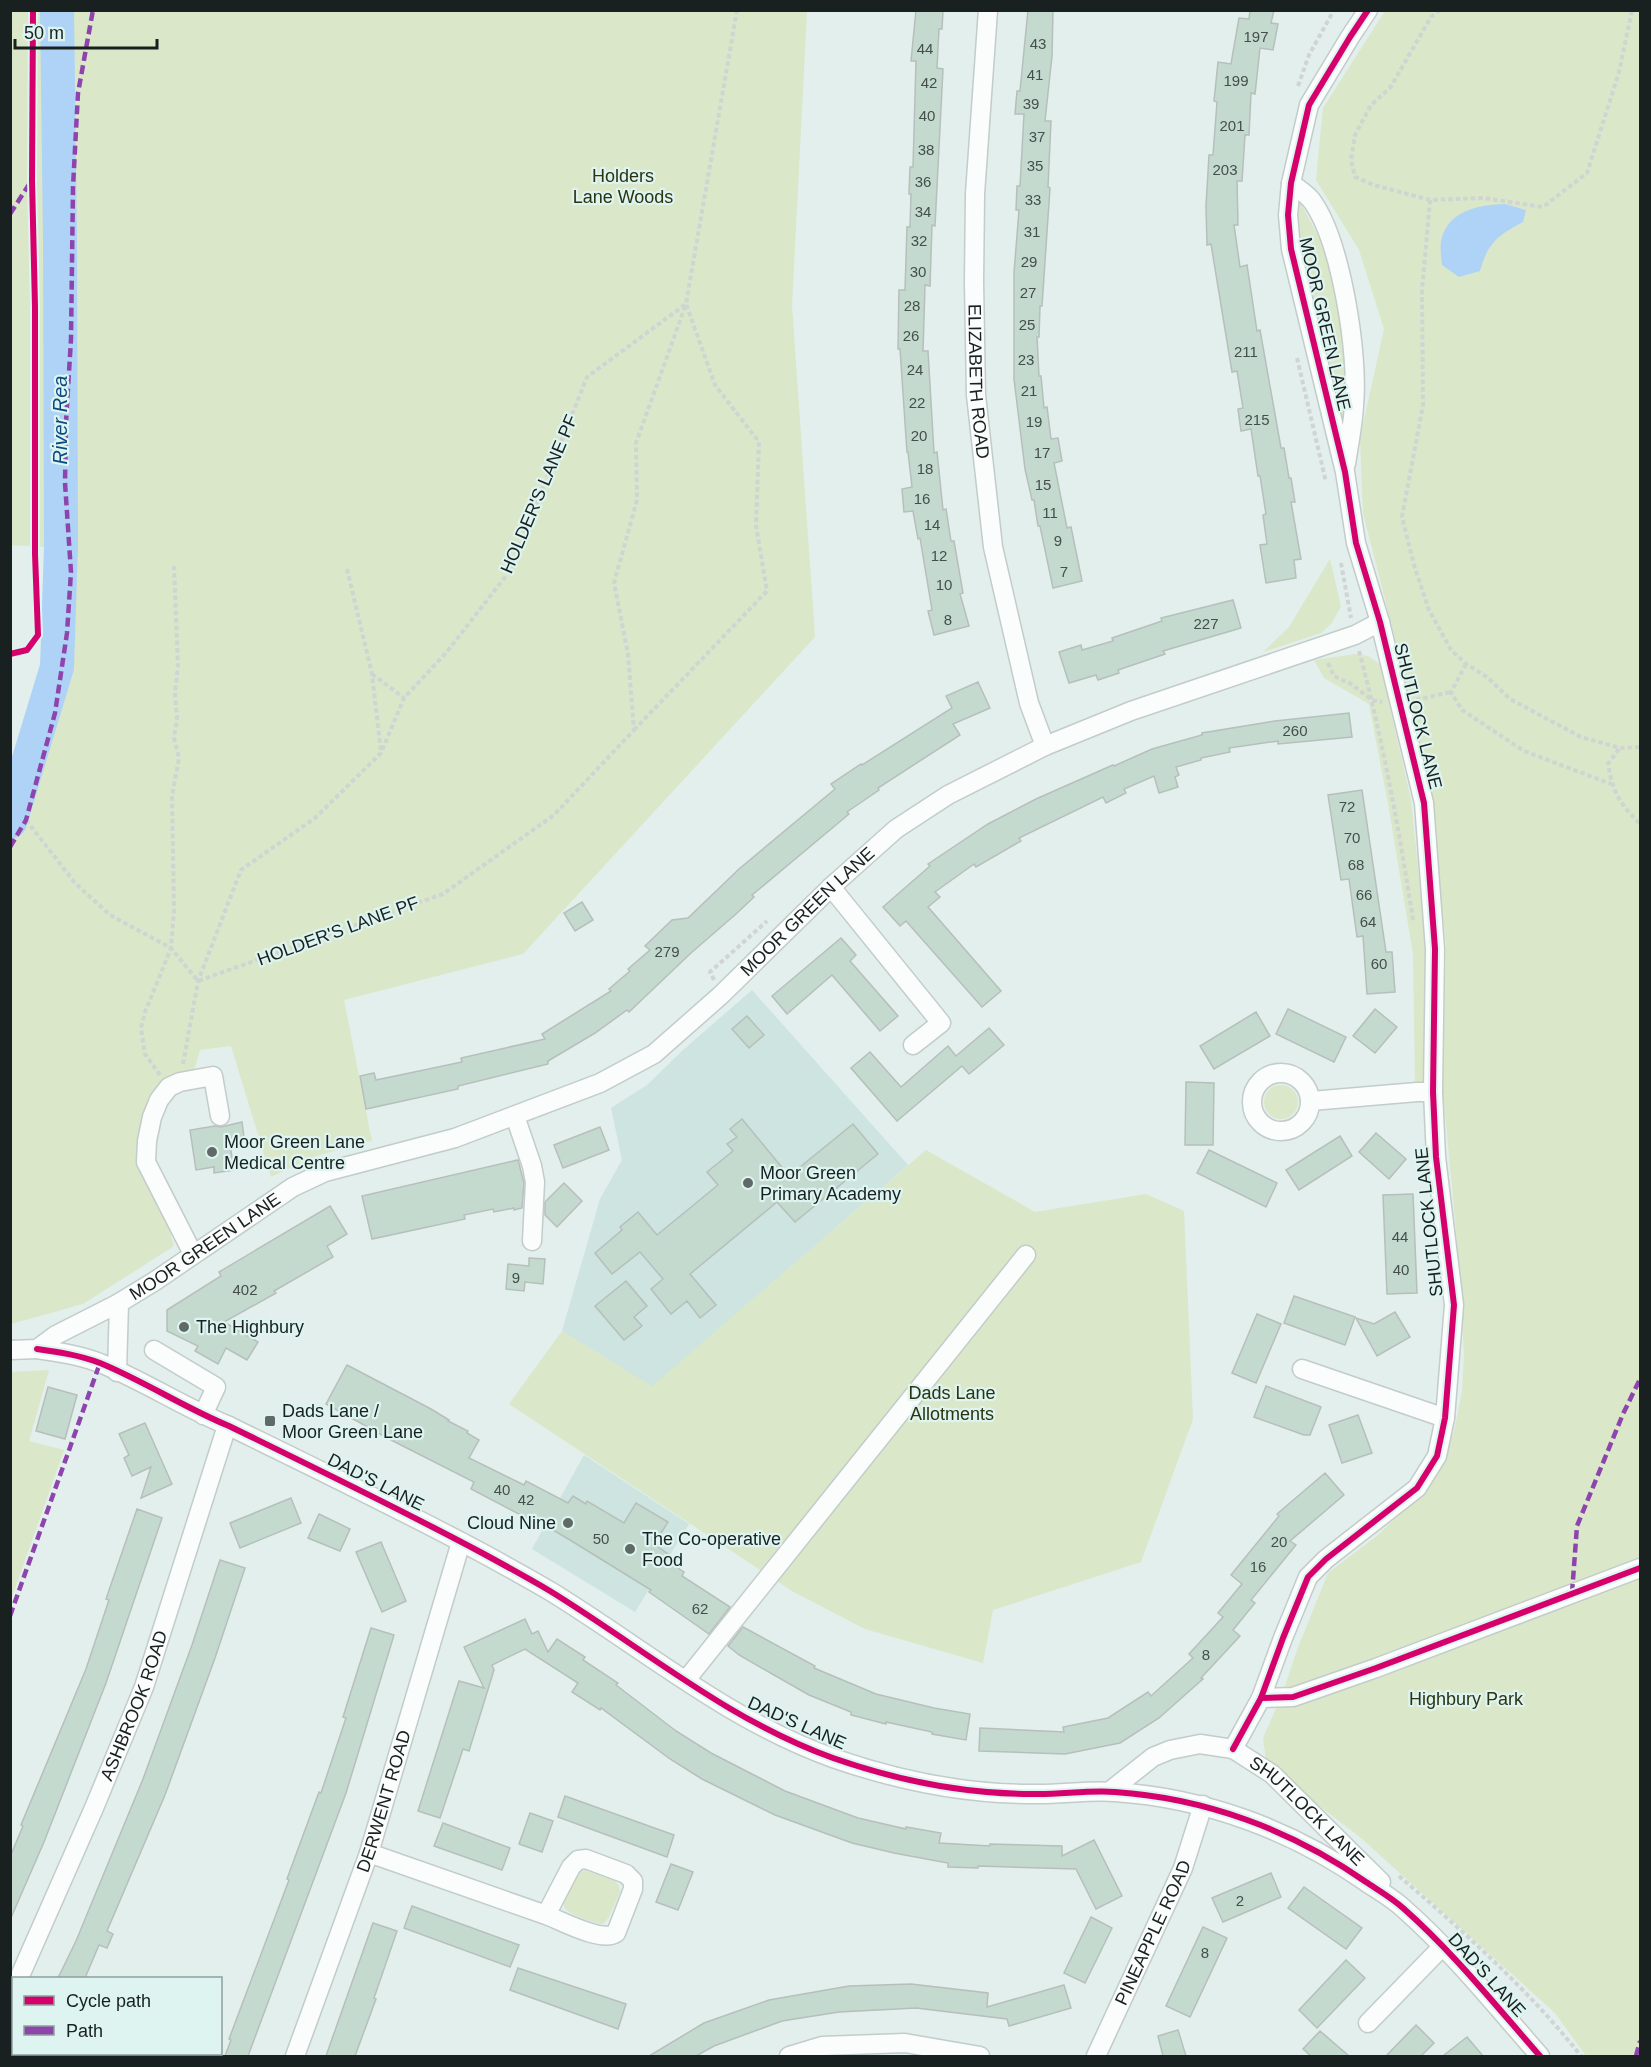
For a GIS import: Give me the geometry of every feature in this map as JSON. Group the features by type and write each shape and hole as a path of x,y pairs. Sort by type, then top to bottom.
{"street":[{"name":"ELIZABETH ROAD","path":"988,10 975,194 976,395 993,547 1029,703 1045,746"},
{"name":"MOOR GREEN LANE","path":"37,1349 56,1335 155,1281 293,1186 325,1172 455,1138 600,1083 654,1054 721,995 831,887 896,829 948,795 1045,746 1131,711 1354,635 1380,622 1356,543 1345,472 1291,249 1288,215 1291,183 1309,105 1368,10"},
{"name":"MOOR GREEN LANE","path":"1291,183 1311,199 1325,224 1334,247 1352,338 1355,403 1345,472"},
{"name":"SHUTLOCK LANE","path":"1233,1749 1261,1698 1308,1577 1326,1559 1417,1488 1437,1456 1445,1418 1454,1305 1436,1156 1433,1092 1436,949 1425,814 1380,622"},
{"path":"831,887 941,1023 913,1045"},
{"path":"193,1254 146,1162 147,1141 152,1117 159,1100 174,1084 213,1076 220,1116"},
{"path":"1311,1101 1433,1092"},
{"path":"515,1116 535,1182 532,1241"},
{"path":"686,1680 1026,1255"},
{"name":"MOOR GREEN LANE","path":"117,1372 118,1303"},
{"path":"10,1350 37,1349"},
{"name":"DAD'S LANE","path":"37,1349 69,1353 100,1363 387,1503 548,1590 771,1732 834,1758 900,1777 974,1791 1030,1794 1110,1791 1158,1796 1203,1805 1264,1826 1317,1851 1401,1905 1540,2056"},
{"path":"154,1350 216,1387 203,1415"},
{"path":"1302,1369 1445,1418"},
{"name":"ASHBROOK ROAD","path":"19,1977 94,1808 144,1687 224,1435 229,1426"},
{"name":"DERWENT ROAD","path":"295,2056 369,1853 461,1542"},
{"path":"1261,1698 1293,1697 1641,1568"},
{"name":"SHUTLOCK LANE","path":"1110,1791 1153,1757 1170,1750 1200,1744 1233,1749 1272,1774 1371,1871 1401,1905"},
{"name":"PINEAPPLE ROAD","path":"1096,2056 1183,1868 1203,1805"},
{"path":"369,1853 599,1936 611,1936 617,1928 633,1889 633,1881 626,1874 616,1870 586,1859 578,1860 571,1867 546,1915"},
{"path":"1368,2023 1442,1947"},
{"path":"789,2056 822,2046 905,2043 980,2056"}],"path":[{"path":"1440,10 1431,17 1390,88 1371,105 1355,135 1351,160 1354,177 1374,185 1430,200 1483,198 1543,207 1587,173 1619,72 1632,10"},
{"path":"1430,200 1422,290 1423,405 1402,517 1414,565 1430,610 1451,650 1466,664 1487,677 1510,699 1581,737 1620,748 1641,747"},
{"path":"174,566 178,666 175,692 177,719 174,738 179,758 172,796 174,910 171,948 145,1012 141,1028 145,1054 174,1084"},
{"path":"347,569 372,674 381,753"},
{"path":"1320,647 1334,676 1352,684 1372,700 1400,703 1451,692 1466,664"},
{"path":"372,674 404,698"},
{"path":"1451,692 1462,710 1524,751 1611,784"},
{"path":"1620,748 1608,764 1611,784 1622,804 1641,824"},
{"path":"26,820 75,884 110,915 171,948 198,981"},
{"path":"1397,1874 1459,1927 1550,2018 1581,2056"}],"shaded area":[{"name":"Moor Green Primary Academy","path":"752,990 908,1165 652,1387 562,1331 600,1199 622,1160 611,1108 647,1085 683,1050"},
{"path":"584,1455 689,1524 635,1612 532,1549"}],"green space":[{"name":"Holders Lane Woods","path":"10,11 807,11 792,306 815,637 523,954 344,1000 372,1141 316,1156 271,1177 231,1046 200,1050 192,1077 143,1125 174,1246 83,1304 11,1324 11,822 57,667 61,548 11,545"},
{"name":"Highbury Park","path":"1385,11 1640,11 1640,2056 1586,2056 1555,2013 1361,1838 1291,1784 1266,1760 1263,1738 1282,1695 1297,1650 1328,1573 1378,1535 1430,1484 1454,1432 1462,1391 1464,1354 1456,1230 1443,1092 1446,944 1430,806 1402,666 1363,513 1360,438 1384,329 1359,250 1316,180 1323,108"},
{"path":"1299,200 1324,247 1347,337 1349,404 1343,454 1296,251"},
{"path":"1330,559 1341,606 1332,623 1321,633 1263,652 1289,627"},
{"path":"1356,654 1368,656 1380,664 1411,800 1426,944 1424,1085 1415,1084 1413,954 1369,704 1324,678 1314,660"},
{"path":"1281,1085 1293,1090 1298,1102 1293,1114 1281,1119 1269,1114 1264,1102 1269,1090"},
{"name":"Dads Lane Allotments","path":"926,1150 1035,1212 1146,1194 1184,1211 1193,1419 1141,1562 993,1610 983,1663 865,1629 792,1591 509,1404 562,1331 652,1386"},
{"path":"49,1370 29,1441 64,1450 11,1600 11,1372"},
{"path":"585,1870 615,1881 619,1886 620,1892 609,1917 603,1924 576,1915 564,1907 565,1898 576,1878"}],"water":[{"path":"1505,204 1526,210 1523,222 1495,241 1486,254 1480,271 1459,277 1442,265 1441,241 1450,222 1465,211"}],"building":[{"path":"916,10 943,10 942,29 939,29 937,68 943,69 935,226 932,225 930,286 925,285 923,351 928,351 934,453 937,452 943,510 946,509 951,541 954,541 963,593 960,594 969,626 934,635 928,611 932,610 920,538 918,539 913,511 904,512 902,489 912,487 907,452 900,349 898,349 899,290 905,290 907,227 910,227 911,194 909,194 910,167 913,167 916,61 911,61"},
{"path":"1028,10 1053,10 1052,56 1045,121 1051,121 1048,187 1050,188 1042,306 1040,306 1039,337 1037,337 1039,376 1041,376 1044,408 1047,407 1051,439 1058,438 1062,461 1054,463 1067,528 1071,527 1082,581 1053,588 1025,469 1014,379 1014,273 1019,210 1016,210 1017,186 1020,186 1024,114 1015,114 1017,91 1020,91"},
{"path":"1250,10 1274,10 1271,23 1278,24 1273,50 1260,48 1255,94 1251,93 1249,135 1245,135 1242,181 1237,181 1238,225 1234,225 1240,267 1247,265 1257,331 1260,330 1281,448 1284,448 1289,478 1291,478 1295,502 1291,502 1301,559 1294,560 1296,578 1266,583 1260,545 1267,544 1263,515 1266,514 1260,476 1258,476 1251,429 1241,431 1238,409 1243,408 1237,371 1232,372 1211,244 1207,245 1206,206 1209,155 1213,155 1217,102 1214,101 1218,62 1231,64 1239,18 1249,19"},
{"path":"1233,600 1241,628 1163,651 1165,654 1118,670 1119,673 1098,680 1096,675 1069,683 1059,652 1081,645 1082,650 1113,641 1112,638 1162,621 1161,618"},
{"path":"978,682 990,708 953,724 960,735 878,788 879,790 847,812 849,814 752,895 754,897 629,1012 627,1010 595,1033 548,1061 548,1064 458,1086 458,1089 366,1109 360,1076 374,1073 376,1080 462,1062 461,1058 545,1039 542,1034 611,991 609,989 630,971 628,969 650,950 645,946 672,920 688,918 739,869 835,789 831,784 952,708 946,696"},
{"path":"1349,713 1352,737 1278,744 1278,741 1229,748 1230,752 1201,758 1201,760 1176,767 1179,775 1175,777 1178,787 1159,793 1154,776 1124,789 1126,793 1106,803 1103,797 1019,838 1021,841 976,867 974,864 935,892 940,897 928,907 1001,991 982,1007 906,921 900,926 883,907 930,866 928,864 988,824 1036,799 1113,765 1152,749 1202,735 1202,733 1275,721"},
{"path":"1362,790 1386,952 1392,952 1395,992 1367,994 1363,936 1357,937 1349,879 1341,880 1328,795"},
{"path":"582,902 593,920 575,931 564,913"},
{"path":"841,938 856,955 850,961 898,1016 880,1031 832,975 787,1014 772,996"},
{"path":"1288,1009 1346,1037 1334,1062 1276,1034"},
{"path":"1375,1009 1397,1027 1375,1053 1353,1036"},
{"path":"1256,1012 1270,1036 1214,1069 1200,1046"},
{"path":"747,1016 764,1035 749,1048 732,1029"},
{"path":"989,1028 1004,1045 969,1074 962,1066 897,1121 851,1068 870,1052 901,1087 948,1046 956,1056"},
{"path":"1186,1082 1214,1083 1213,1145 1185,1145"},
{"path":"742,1119 789,1176 853,1124 878,1154 795,1222 777,1202 690,1274 716,1305 700,1318 687,1301 671,1314 651,1289 663,1279 640,1252 612,1274 595,1253 622,1230 620,1227 638,1212 657,1235 718,1185 707,1172 733,1151 727,1144 737,1137 730,1129"},
{"name":"Moor Green Lane Medical Centre","path":"242,1122 244,1137 229,1138 234,1170 214,1173 214,1167 196,1170 190,1130"},
{"path":"600,1127 609,1150 563,1168 554,1145"},
{"path":"1376,1133 1406,1159 1389,1179 1359,1152"},
{"path":"1340,1136 1352,1156 1299,1190 1286,1170"},
{"path":"1209,1150 1277,1183 1266,1207 1197,1173"},
{"path":"518,1160 524,1183 522,1208 494,1212 493,1209 464,1215 465,1219 372,1239 362,1196"},
{"path":"564,1183 582,1201 557,1227 545,1215 545,1202"},
{"path":"1413,1194 1417,1293 1387,1294 1383,1195"},
{"path":"330,1206 347,1234 327,1246 333,1257 224,1322 258,1342 247,1360 226,1348 218,1364 195,1351 198,1346 167,1331 167,1310 221,1276 219,1272"},
{"path":"529,1258 545,1259 543,1284 525,1282 524,1291 506,1289 508,1264 529,1266"},
{"path":"626,1281 647,1306 634,1317 642,1326 624,1340 595,1306"},
{"path":"1294,1296 1355,1317 1345,1345 1284,1323"},
{"path":"1395,1312 1410,1337 1377,1356 1356,1318 1374,1324"},
{"path":"1257,1314 1281,1324 1256,1383 1232,1373"},
{"path":"347,1365 468,1431 467,1433 479,1440 469,1458 524,1485 526,1481 568,1503 573,1496 586,1504 587,1501 624,1523 636,1503 668,1522 654,1544 681,1563 678,1568 684,1572 682,1576 730,1607 709,1634 649,1592 651,1590 570,1540 541,1523 540,1525 471,1489 474,1482 326,1404"},
{"path":"1266,1386 1321,1407 1310,1435 1304,1435 1254,1417"},
{"path":"48,1387 77,1395 65,1439 36,1431"},
{"path":"1358,1415 1372,1453 1342,1463 1329,1425"},
{"path":"145,1423 172,1484 141,1498 151,1467 132,1476 124,1458 129,1455 119,1434"},
{"path":"1325,1473 1344,1495 1290,1541 1296,1545 1251,1600 1255,1603 1233,1630 1240,1636 1201,1678 1203,1679 1159,1718 1120,1743 1065,1754 979,1751 980,1728 1064,1732 1063,1727 1108,1718 1148,1692 1151,1696 1193,1658 1189,1654 1223,1617 1218,1613 1242,1584 1231,1575 1279,1516 1277,1514"},
{"path":"291,1498 301,1523 240,1548 230,1523"},
{"path":"137,1509 162,1518 106,1683 44,1842 10,1920 10,1857 86,1669 109,1600 106,1599"},
{"path":"319,1514 350,1529 340,1551 308,1538"},
{"path":"381,1542 406,1601 382,1612 356,1552"},
{"path":"220,1560 245,1568 165,1795 107,1931 113,1934 107,1948 99,1945 85,1977 58,1977 76,1941 143,1779"},
{"path":"525,1619 532,1634 538,1631 548,1652 557,1639 585,1657 583,1660 618,1683 616,1685 676,1731 711,1753 785,1791 858,1818 906,1829 906,1827 941,1833 939,1843 1062,1846 1062,1856 1094,1840 1122,1896 1096,1909 1076,1869 948,1867 948,1863 852,1843 775,1815 702,1779 670,1759 601,1708 600,1710 572,1692 578,1683 525,1649 492,1665 494,1670 469,1751 463,1749 440,1818 418,1811 459,1681 484,1688 464,1647"},
{"path":"743,1627 815,1666 814,1668 876,1694 970,1714 966,1740 851,1715 851,1712 809,1695 739,1655 728,1646"},
{"path":"371,1628 394,1635 346,1793 248,2056 225,2056 231,2040 229,2039 289,1880 287,1879 319,1792 321,1793 346,1718 343,1717"},
{"path":"565,1796 674,1835 667,1857 558,1817"},
{"path":"530,1813 553,1821 542,1852 519,1844"},
{"path":"443,1823 510,1848 502,1870 434,1846"},
{"path":"671,1864 693,1872 678,1910 656,1902"},
{"path":"1271,1873 1281,1897 1223,1922 1212,1898"},
{"path":"1304,1887 1362,1928 1346,1949 1288,1908"},
{"path":"412,1906 519,1945 510,1967 404,1928"},
{"path":"1091,1917 1112,1928 1085,1983 1064,1973"},
{"path":"373,1923 397,1931 374,1998 376,1999 355,2056 326,2056"},
{"path":"1203,1927 1227,1938 1190,2017 1166,2006"},
{"path":"1346,1960 1365,1978 1317,2028 1299,2010"},
{"path":"518,1968 626,2004 618,2029 510,1990"},
{"path":"911,1984 988,1993 987,2007 1064,1985 1071,2008 1009,2026 1007,2019 916,2008 839,2012 782,2021 714,2046 696,2056 649,2056 704,2023 769,2000 849,1986"},
{"path":"1416,2025 1434,2043 1421,2056 1386,2056"},
{"path":"1178,2030 1186,2056 1163,2056 1158,2036"},
{"path":"1320,2031 1349,2056 1311,2056 1303,2049"},
{"path":"1467,2037 1483,2056 1443,2056"}],"waterway":[{"name":"River Rea","path":"10,822 57,667 61,547 57,10"}],"marked path":[{"path":"10,847 26,820 55,713 67,633 71,572 65,483 71,339 73,187 78,93 93,10"},
{"path":"10,214 30,183"},
{"path":"10,1616 100,1363"},
{"path":"1572,1593 1577,1526 1623,1414 1640,1379"},
{"path":"1636,2056 1640,2041"}],"cycle path":[{"path":"10,654 27,650 38,635 35,554 35,307 32,180 33,10"},
{"path":"1233,1749 1261,1698 1308,1577 1326,1559 1417,1488 1437,1456 1445,1418 1454,1305 1436,1157 1433,1092 1435,949 1424,803 1380,622 1356,543 1345,472 1291,249 1288,215 1291,183 1309,105 1368,10"},
{"path":"37,1349 84,1358 116,1370 421,1521 550,1591 722,1704 795,1743 833,1758 906,1779 982,1791 1042,1794 1115,1792 1149,1795 1214,1809 1278,1832 1338,1863 1399,1904 1457,1961 1540,2056"},
{"path":"1261,1698 1293,1697 1640,1568"}],"place":[{"name":"Moor Green Lane Medical Centre","path":"212,1152"},
{"name":"Moor Green Primary Academy","path":"748,1183"},
{"name":"The Highbury","path":"184,1327"},
{"name":"Dads Lane / Moor Green Lane","path":"270,1421"},
{"name":"Cloud Nine","path":"568,1523"},
{"name":"The Co-operative Food","path":"630,1549"}]}
